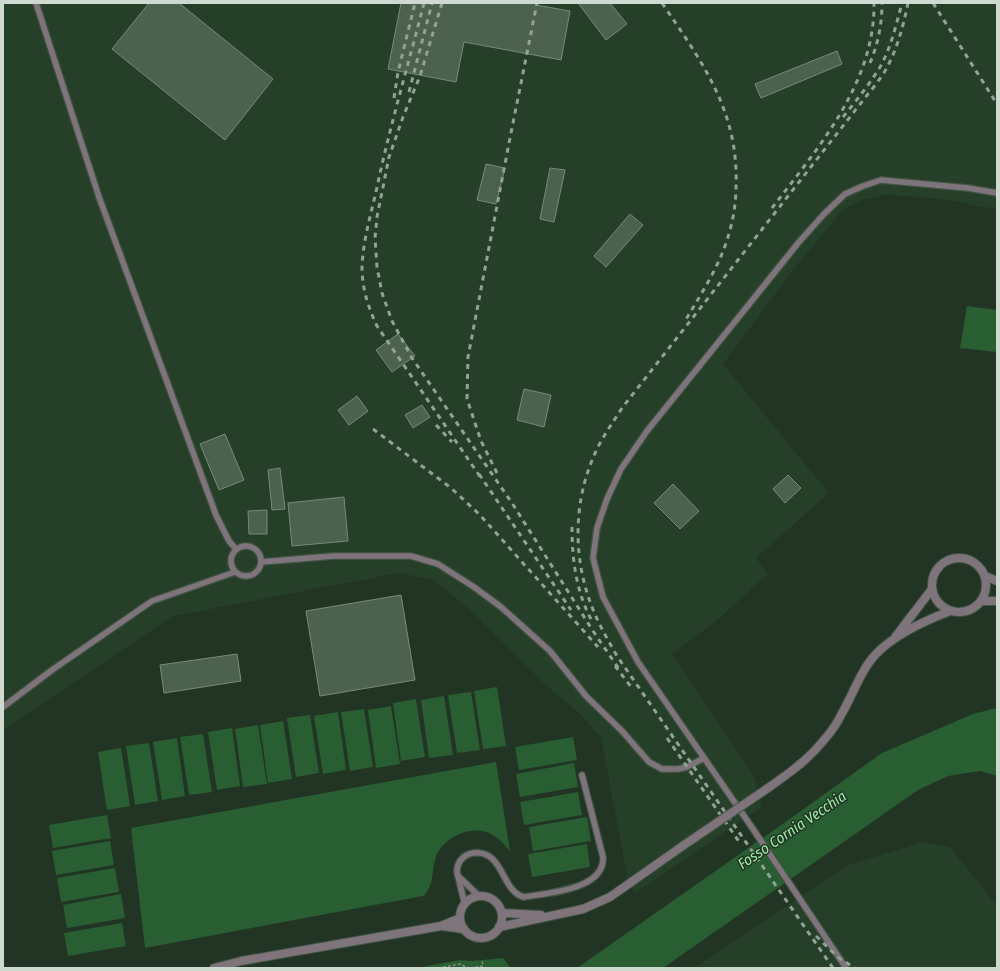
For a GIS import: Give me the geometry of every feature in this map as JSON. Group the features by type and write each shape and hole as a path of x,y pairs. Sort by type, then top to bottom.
{"street":[{"path":"964,558 972,561 978,565 985,576 986,588 984,596 974,608 966,611 950,611 937,602 933,594 932,578 935,571 941,564 948,560 964,558"},
{"path":"985,576 997,581"},
{"path":"893,640 932,589"},
{"path":"981,601 997,601"},
{"path":"500,927 583,909 610,897 768,788 796,768 823,742 841,716 859,680 876,654 893,640 927,620 950,611"},
{"path":"441,926 464,929 474,936 485,938 496,932 500,927 502,918 500,908 491,899 479,896 473,898 461,911 460,918 464,929"},
{"path":"502,913 554,915"},
{"path":"214,968 241,961 441,926 460,918"}],"lane":[{"path":"36,3 99,197 216,515 229,541 236,549"},
{"path":"846,968 760,839 638,662 603,597 594,558 597,528 607,499 622,470 647,431 799,242 824,214 845,194 881,180 968,188 997,193"},
{"path":"246,546 255,549 261,557 261,562 260,567 254,575 244,576 235,572 230,563 236,549 246,546"},
{"path":"261,562 334,556 395,555 411,556 438,564 474,587 495,603 550,651 586,696 622,731 649,762 662,768 678,769 687,767 704,758"},
{"path":"3,707 52,670 152,601 235,572"},
{"path":"465,905 456,871 458,863 467,855 480,853 488,856 495,862 512,889 521,897 572,889 590,879 602,867 603,857 582,775"},
{"path":"458,876 479,896"}],"path":[{"path":"438,968 460,964 469,968 483,966 482,960"}],"shaded area":[{"path":"3,3 997,3 997,208 980,207 957,201 885,195 862,200 843,210 797,265 723,364 829,493 756,558 768,574 715,622 672,654 755,778 762,807 635,893 629,886 601,737 578,712 547,686 468,608 432,579 398,573 173,616 3,730"},
{"path":"924,842 950,847 997,906 997,968 694,968 848,865"}],"water":[{"path":"967,306 997,310 997,352 960,348"},
{"path":"497,687 506,746 483,749 474,691"},
{"path":"471,692 480,750 457,753 448,695"},
{"path":"444,696 453,755 429,758 421,700"},
{"path":"416,699 425,757 401,761 393,703"},
{"path":"391,706 400,764 376,768 368,710"},
{"name":"Fosso Cornia Vecchia","path":"997,708 997,776 980,771 948,776 918,790 663,968 577,968 882,753 973,714"},
{"path":"364,709 373,767 350,771 341,712"},
{"path":"338,712 346,770 323,774 314,716"},
{"path":"310,715 319,773 296,777 287,718"},
{"path":"283,721 292,779 268,783 260,725"},
{"path":"258,725 267,784 243,787 235,729"},
{"path":"232,728 240,786 217,790 208,732"},
{"path":"203,734 212,792 189,795 180,737"},
{"path":"573,737 577,760 519,770 515,747"},
{"path":"177,738 185,796 162,800 153,742"},
{"path":"149,743 158,801 135,805 126,746"},
{"path":"121,748 130,806 107,810 98,752"},
{"path":"496,762 510,851 503,843 489,833 474,831 459,834 446,842 437,854 429,888 423,896 145,948 131,828"},
{"path":"574,763 578,787 520,797 516,774"},
{"path":"578,792 582,815 524,825 520,802"},
{"path":"107,815 111,838 53,848 49,825"},
{"path":"587,817 591,841 533,851 529,827"},
{"path":"110,841 114,865 56,875 52,851"},
{"path":"587,844 590,867 532,877 528,854"},
{"path":"115,868 119,892 61,902 57,878"},
{"path":"121,894 125,918 67,928 63,905"},
{"path":"122,923 126,946 68,956 64,933"},
{"path":"503,958 511,968 416,968 460,960 472,961"}],"building":[{"path":"149,3 179,3 273,79 225,140 112,49"},
{"path":"401,3 536,3 536,5 570,11 561,60 464,42 456,82 388,69"},
{"path":"578,3 610,3 627,24 606,40"},
{"path":"837,51 842,64 761,98 755,84"},
{"path":"486,164 505,168 496,204 477,200"},
{"path":"550,168 565,170 554,222 540,219"},
{"path":"630,214 643,225 606,267 594,256"},
{"path":"398,334 415,356 392,372 376,350"},
{"path":"524,389 551,395 544,427 517,420"},
{"path":"357,396 368,411 349,425 338,410"},
{"path":"422,405 430,417 413,428 405,415"},
{"path":"225,434 244,480 219,490 200,444"},
{"path":"280,468 285,509 272,510 268,470"},
{"path":"788,475 801,488 785,503 773,489"},
{"path":"673,484 699,511 680,529 654,503"},
{"path":"344,497 348,541 292,546 288,503"},
{"path":"267,510 267,534 249,534 248,511"},
{"path":"401,595 415,680 320,696 306,611"},
{"path":"237,654 241,681 164,693 160,665"}],"railway":[{"path":"394,98 398,72 415,3"},
{"path":"424,3 387,145 367,230 362,267 363,282 368,305 377,326 481,478"},
{"path":"409,92 432,3"},
{"path":"442,3 420,76 403,117 389,157 377,217 375,238 377,267 382,293 392,321 412,358 512,503 593,631 619,669"},
{"path":"497,473 481,441 467,399 468,357 537,3"},
{"path":"662,3 704,67 715,89 731,134 735,160 735,199 733,218 728,237 715,270 685,321"},
{"path":"772,208 825,138 841,113 854,87 865,60 872,32 874,3"},
{"path":"870,63 879,34 882,3"},
{"path":"843,117 867,87 884,60 893,36 902,3"},
{"path":"833,968 617,656 598,620 585,588 581,568 578,527 580,506 590,466 598,447 622,408 879,80 885,71 896,47 902,30 908,3"},
{"path":"933,3 997,104"},
{"path":"436,425 452,442"},
{"path":"373,429 451,488 480,515 598,647"},
{"path":"479,474 571,610"},
{"path":"572,527 576,575 582,599 592,621"},
{"path":"615,666 632,688"},
{"path":"667,738 740,843"},
{"path":"816,936 839,958 855,968"}]}
